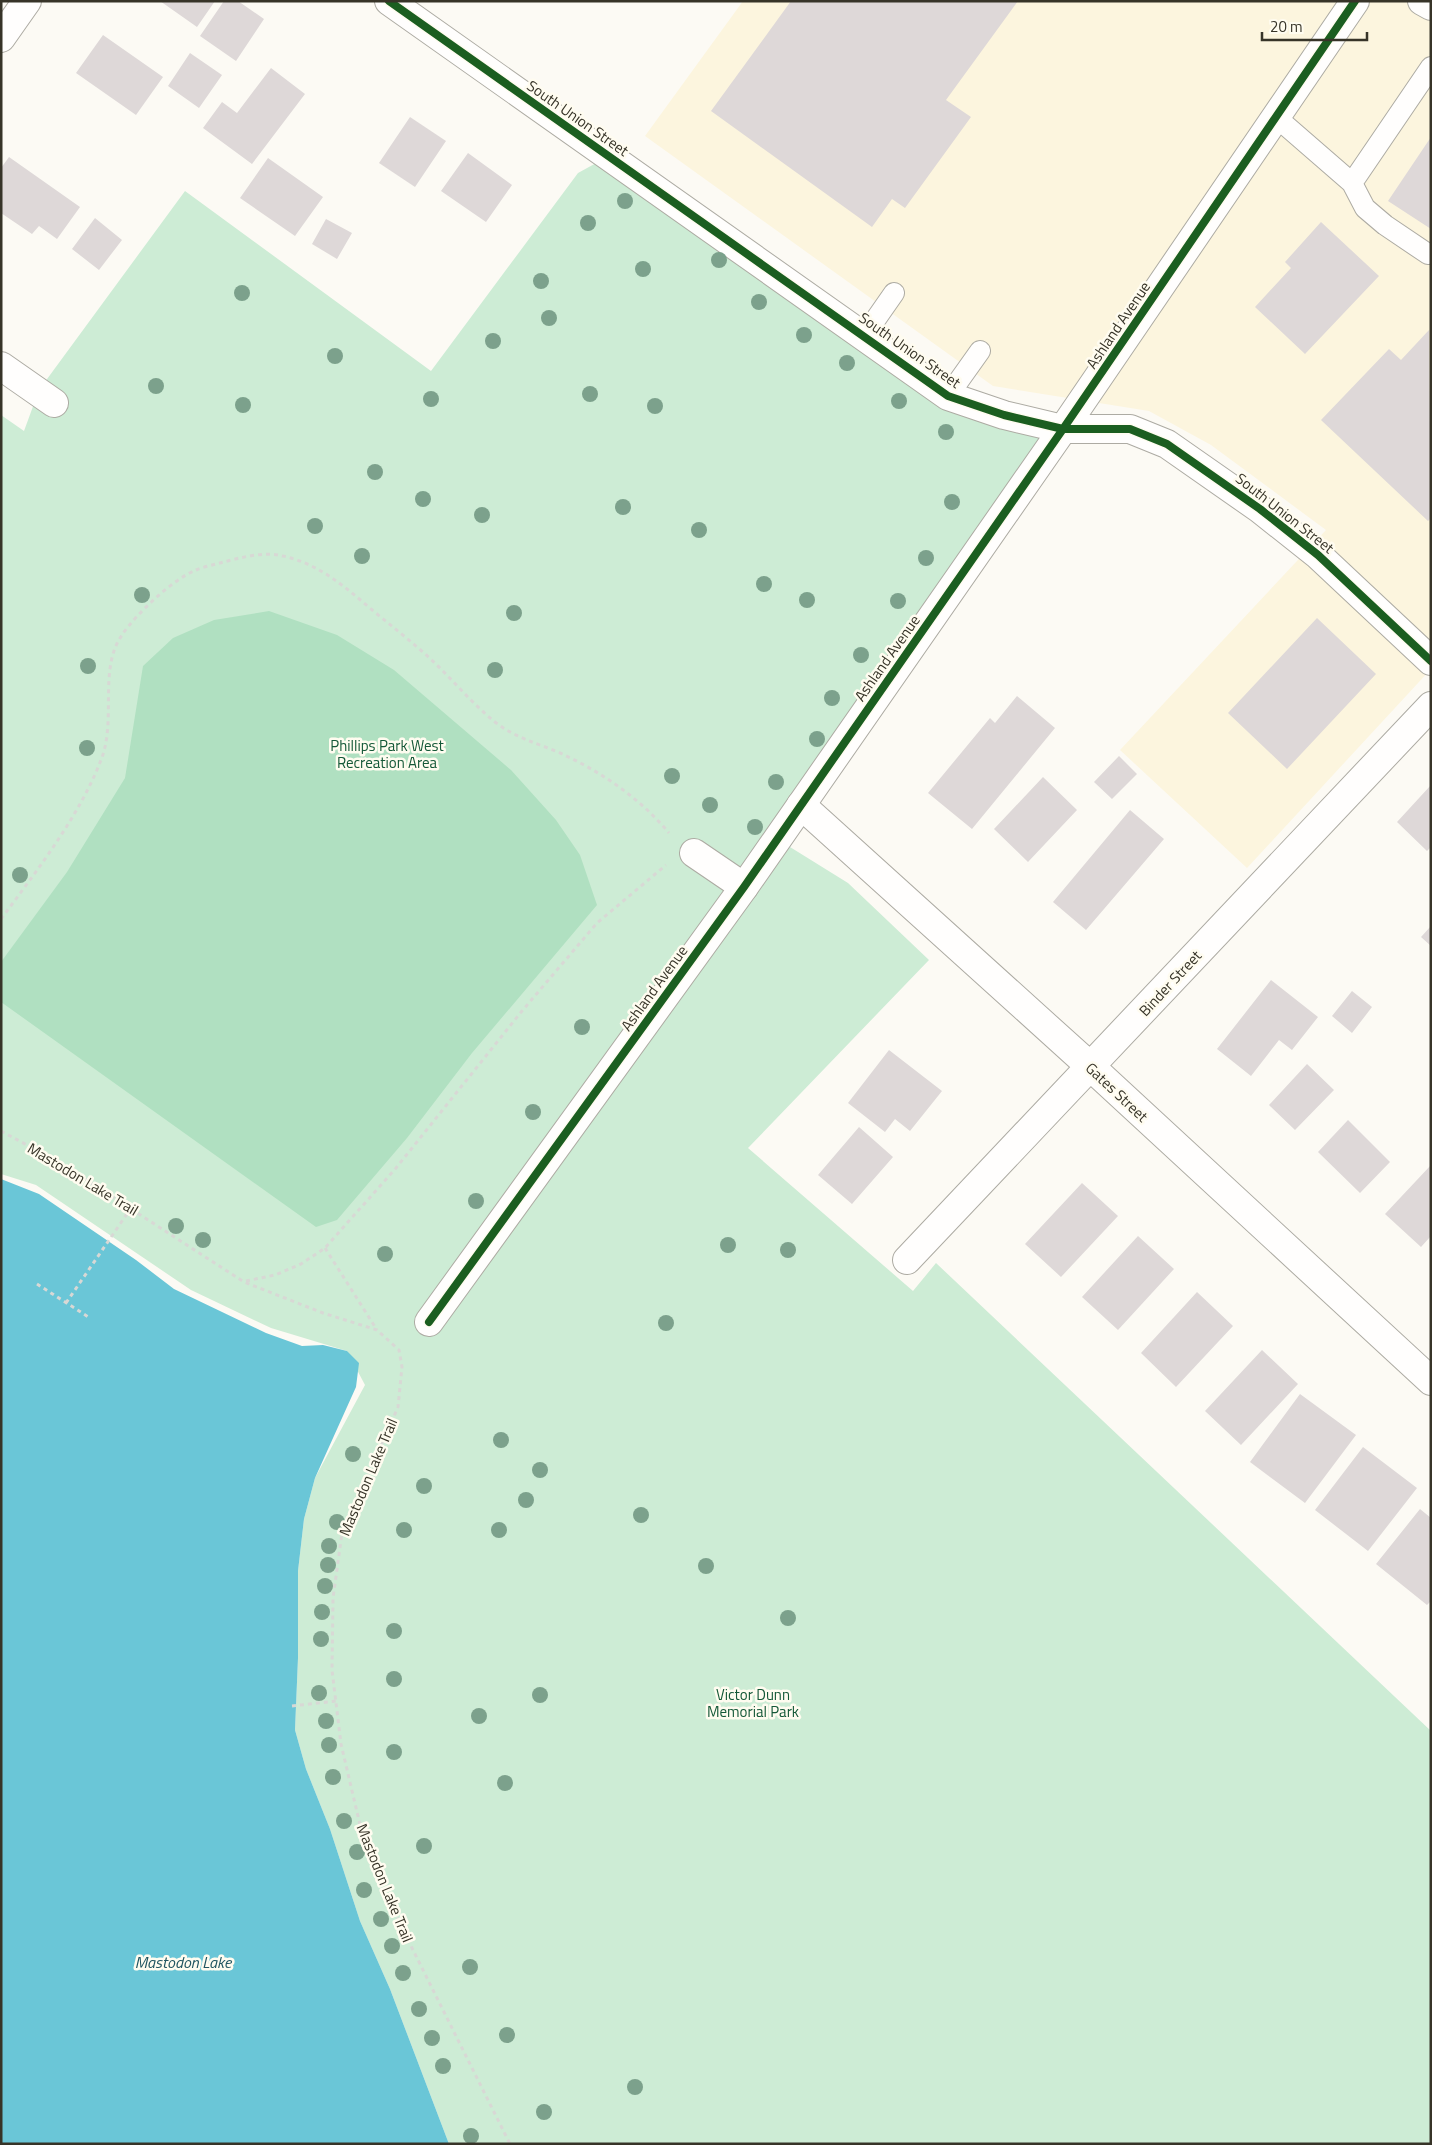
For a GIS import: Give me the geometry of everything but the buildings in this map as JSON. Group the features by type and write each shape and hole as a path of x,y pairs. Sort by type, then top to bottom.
{"street":[{"path":"1,38 27,1"},
{"name":"South Union Street","path":"390,1 948,396 1004,415 1063,429 1130,429 1167,444 1260,508 1318,555 1431,661"},
{"path":"1422,1 1431,6"},
{"name":"Ashland Avenue","path":"429,1322 801,805 1063,429 1276,118 1347,5"},
{"path":"1,366 54,403"},
{"name":"Binder Street","path":"907,1260 1431,706"},
{"name":"Gates Street","path":"801,805 1090,1067 1431,1381"},
{"path":"690,854 744,886"}],"lane":[{"path":"1352,183 1431,67"},
{"path":"1276,118 1352,183 1365,208 1385,225 1428,254"},
{"path":"864,336 894,293"},
{"path":"948,396 980,351"}],"path":[{"path":"1,920 50,852 83,797 101,760 109,729 108,682 112,654 121,636 137,616 165,591 194,570 259,555 280,555 308,563 338,580 425,654 496,723 521,738 558,752 607,779 644,806 690,854 669,862 597,923 522,1011 396,1168 324,1248 302,1264 274,1275 244,1282"},
{"path":"66,1303 131,1208"},
{"path":"324,1248 377,1330"},
{"path":"37,1284 90,1318"},
{"path":"292,1706 336,1701"}],"shaded area":[{"path":"743,1 1431,1 1431,669 1247,868 1120,750 1326,530 1211,445 1149,411 993,386 645,136"}],"green space":[{"path":"609,156 948,396 1063,429 790,847 848,883 929,960 748,1148 913,1291 936,1263 1431,1731 1431,2144 449,2144 390,1989 360,1921 330,1829 306,1769 295,1730 298,1658 298,1571 304,1519 315,1478 365,1385 347,1351 271,1328 191,1290 36,1185 1,1174 1,415 24,431 39,390 185,191 431,371 578,173"},
{"name":"Phillips Park West Recreation Area","path":"269,611 337,635 394,670 511,770 556,820 580,855 597,905 472,1053 407,1138 337,1220 316,1227 1,1002 1,962 67,872 125,778 143,666 173,638 214,620"}],"water":[{"name":"Mastodon Lake","path":"1,1179 39,1194 136,1260 174,1289 266,1333 302,1346 323,1345 347,1351 359,1363 356,1387 315,1478 304,1519 298,1571 298,1658 295,1730 306,1769 330,1829 360,1921 390,1989 449,2144 1,2144"}],"cycle path":[{"path":"389,1 948,396 1004,415 1063,429 1130,429 1167,444 1260,509 1318,555 1431,661"},
{"path":"429,1322 744,887 1063,429 1355,1"}],"park label":[{"name":"Victor Dunn Memorial Park","path":"753,1702"}]}
